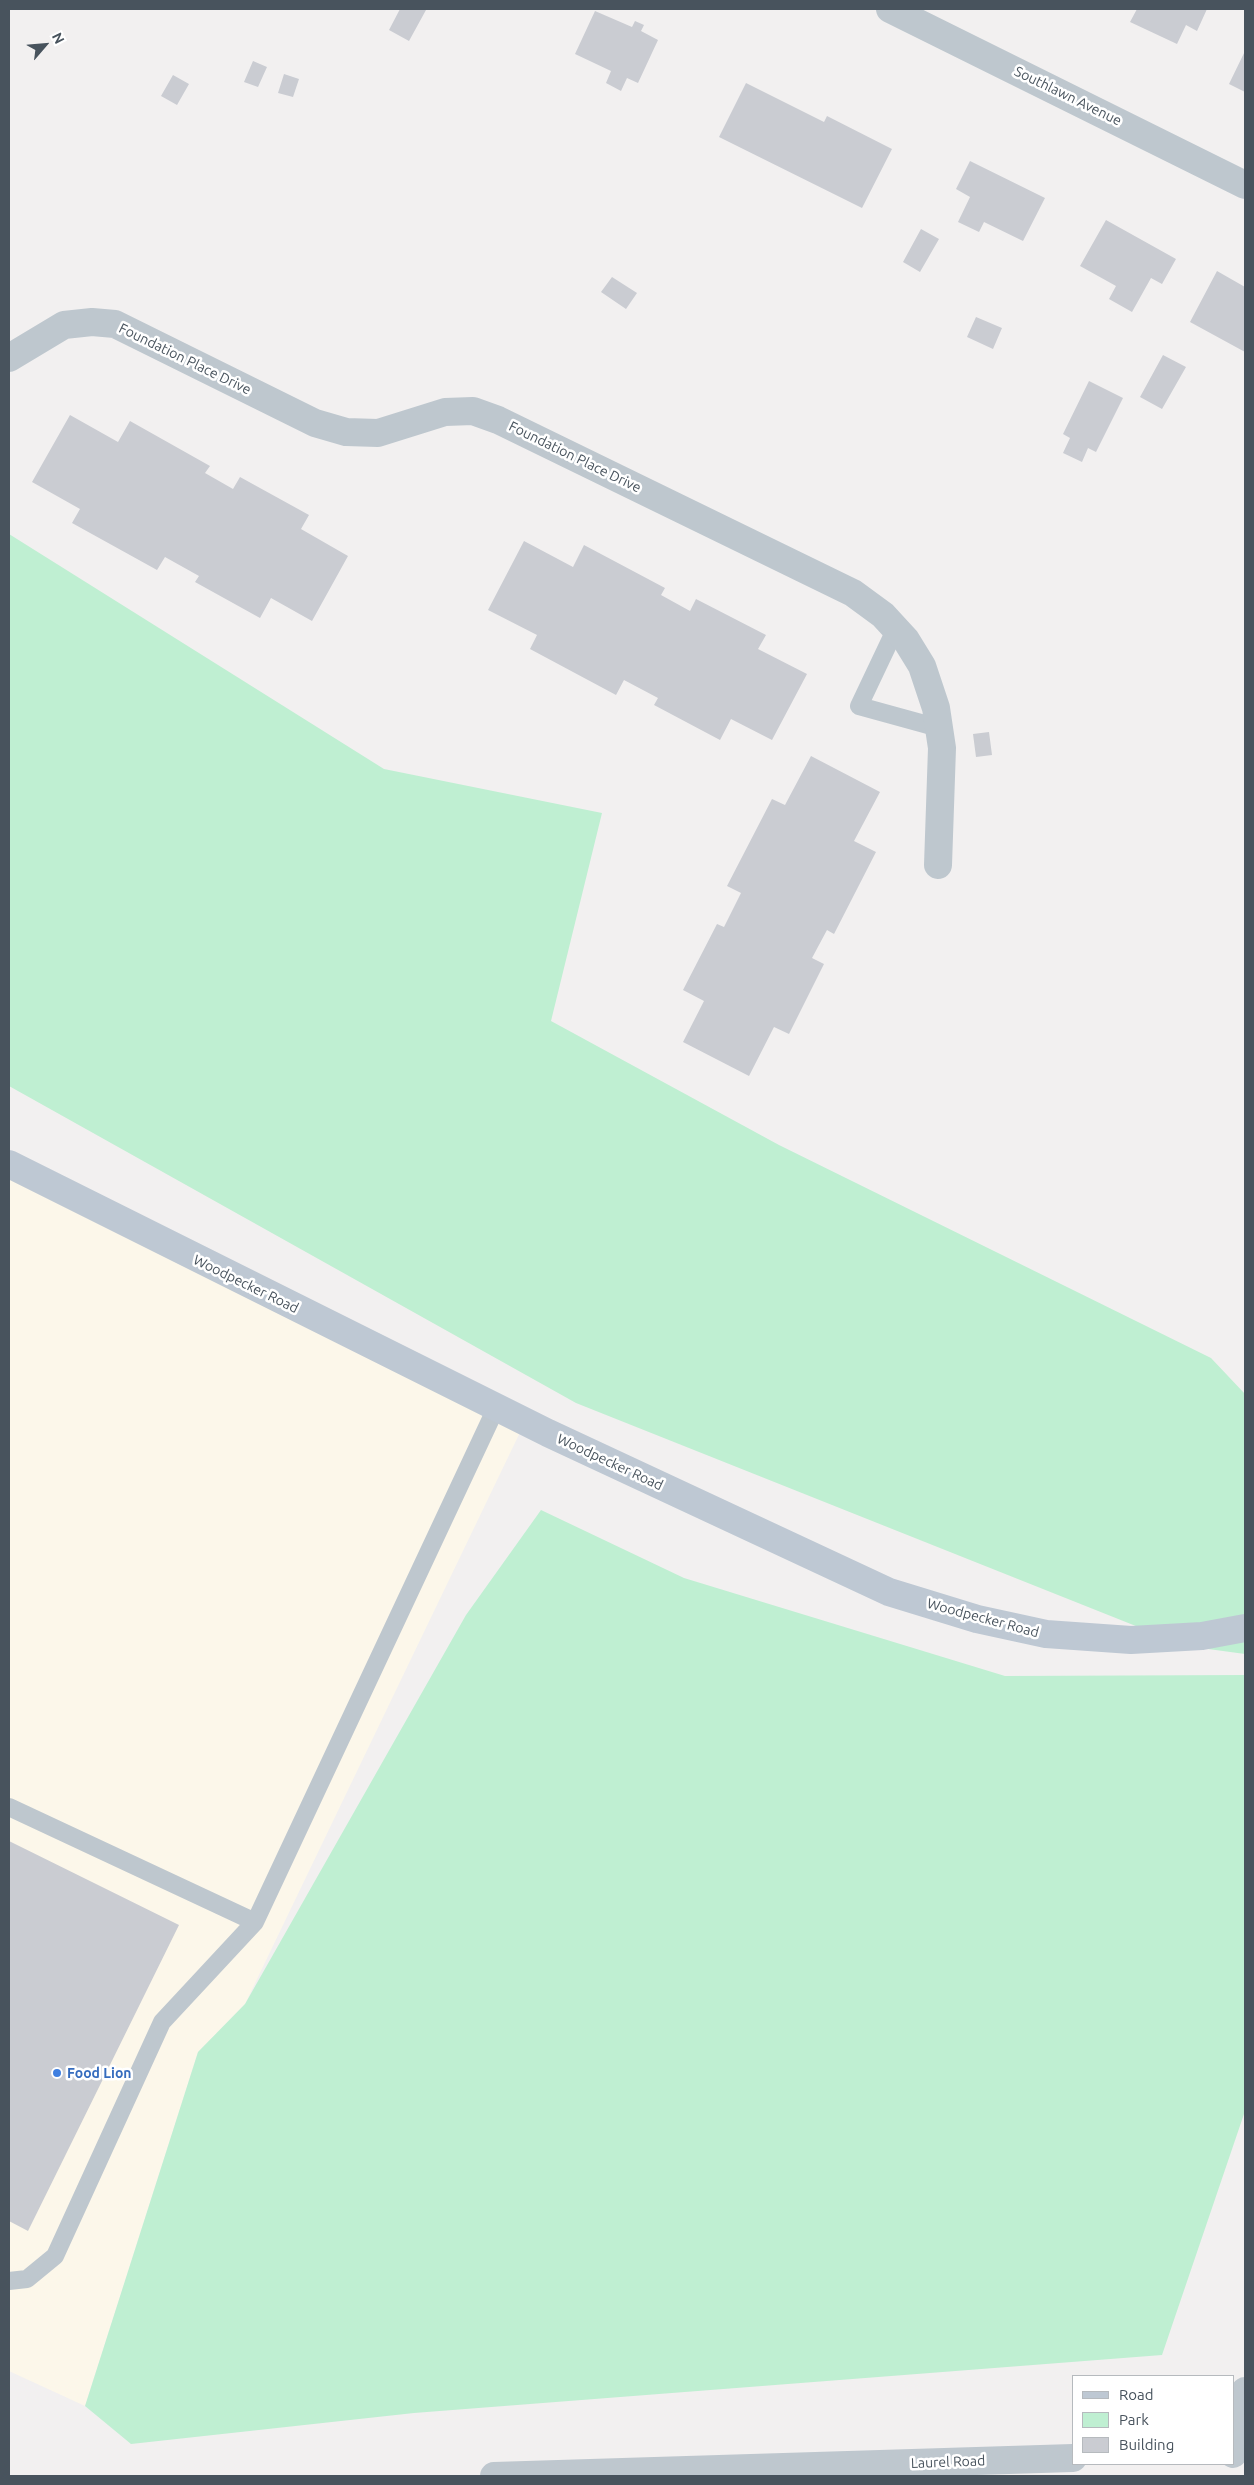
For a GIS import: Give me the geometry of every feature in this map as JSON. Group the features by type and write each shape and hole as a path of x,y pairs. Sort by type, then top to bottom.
{"main road":[{"name":"Woodpecker Road","path":"9,1164 496,1408 889,1592 977,1619 1046,1634 1131,1640 1202,1636 1245,1628"}],"street":[{"name":"Southlawn Avenue","path":"890,9 1245,185"},
{"name":"Foundation Place Drive","path":"9,358 64,325 92,322 115,324 315,423 346,432 378,432 445,412 473,411 498,420 853,593 883,615 896,628 922,666 936,708 942,748 938,865"},
{"path":"1234,2449 1245,2391"},
{"name":"Laurel Road","path":"494,2476 1072,2458"}],"lane":[{"path":"896,628 859,706 939,728"},
{"path":"9,2281 27,2279 55,2256 162,2022 255,1922 496,1408"},
{"path":"9,1807 255,1922"}],"shaded area":[{"path":"9,1165 525,1422 245,2004 198,2052 85,2406 9,2371"}],"green space":[{"path":"9,534 384,769 602,813 551,1021 779,1145 1211,1358 1245,1394 1245,1654 1186,1646 576,1403 9,1086"},
{"path":"541,1510 684,1578 1005,1676 1245,1675 1245,2111 1162,2355 414,2413 131,2444 85,2406 198,2052 245,2004 466,1615"}],"building":[{"path":"400,9 426,10 409,41 389,30"},
{"path":"1137,9 1207,9 1197,31 1186,25 1177,44 1130,22"},
{"path":"595,11 632,27 635,21 644,25 641,31 658,40 638,83 627,78 621,91 606,83 611,71 575,54"},
{"path":"1245,51 1245,92 1229,84"},
{"path":"253,61 267,67 258,87 244,82"},
{"path":"284,74 299,79 293,97 278,93"},
{"path":"173,75 189,84 177,105 161,96"},
{"path":"746,83 824,122 827,116 892,149 862,208 719,137"},
{"path":"970,161 1045,198 1023,241 984,222 979,232 958,222 970,197 956,189"},
{"path":"1106,220 1176,259 1162,284 1151,278 1132,312 1109,299 1116,286 1080,266"},
{"path":"921,229 939,239 920,272 903,262"},
{"path":"1217,271 1245,287 1245,352 1190,322"},
{"path":"612,277 637,293 626,309 601,292"},
{"path":"976,317 1002,328 993,349 967,337"},
{"path":"1163,355 1186,367 1162,409 1140,397"},
{"path":"1089,381 1123,398 1096,452 1088,448 1082,462 1063,453 1070,438 1063,434"},
{"path":"70,415 118,442 130,421 210,466 205,473 233,489 240,477 309,515 301,529 348,556 312,621 271,598 260,618 195,582 199,576 165,557 157,570 72,523 80,509 32,482"},
{"path":"524,541 573,567 584,545 665,588 661,595 690,611 696,599 766,635 758,649 807,674 772,740 731,719 720,740 654,705 658,698 624,680 616,695 530,649 537,635 488,610"},
{"path":"989,732 992,755 976,757 973,734"},
{"path":"811,756 880,792 854,841 876,852 834,934 827,930 812,958 824,964 789,1034 774,1027 749,1076 683,1042 704,1001 683,990 717,924 724,927 741,893 727,886 772,799 785,805"},
{"name":"Food Lion","path":"9,1841 179,1925 28,2231 9,2221"}],"place":[{"name":"Food Lion","path":"57,2073"}]}
